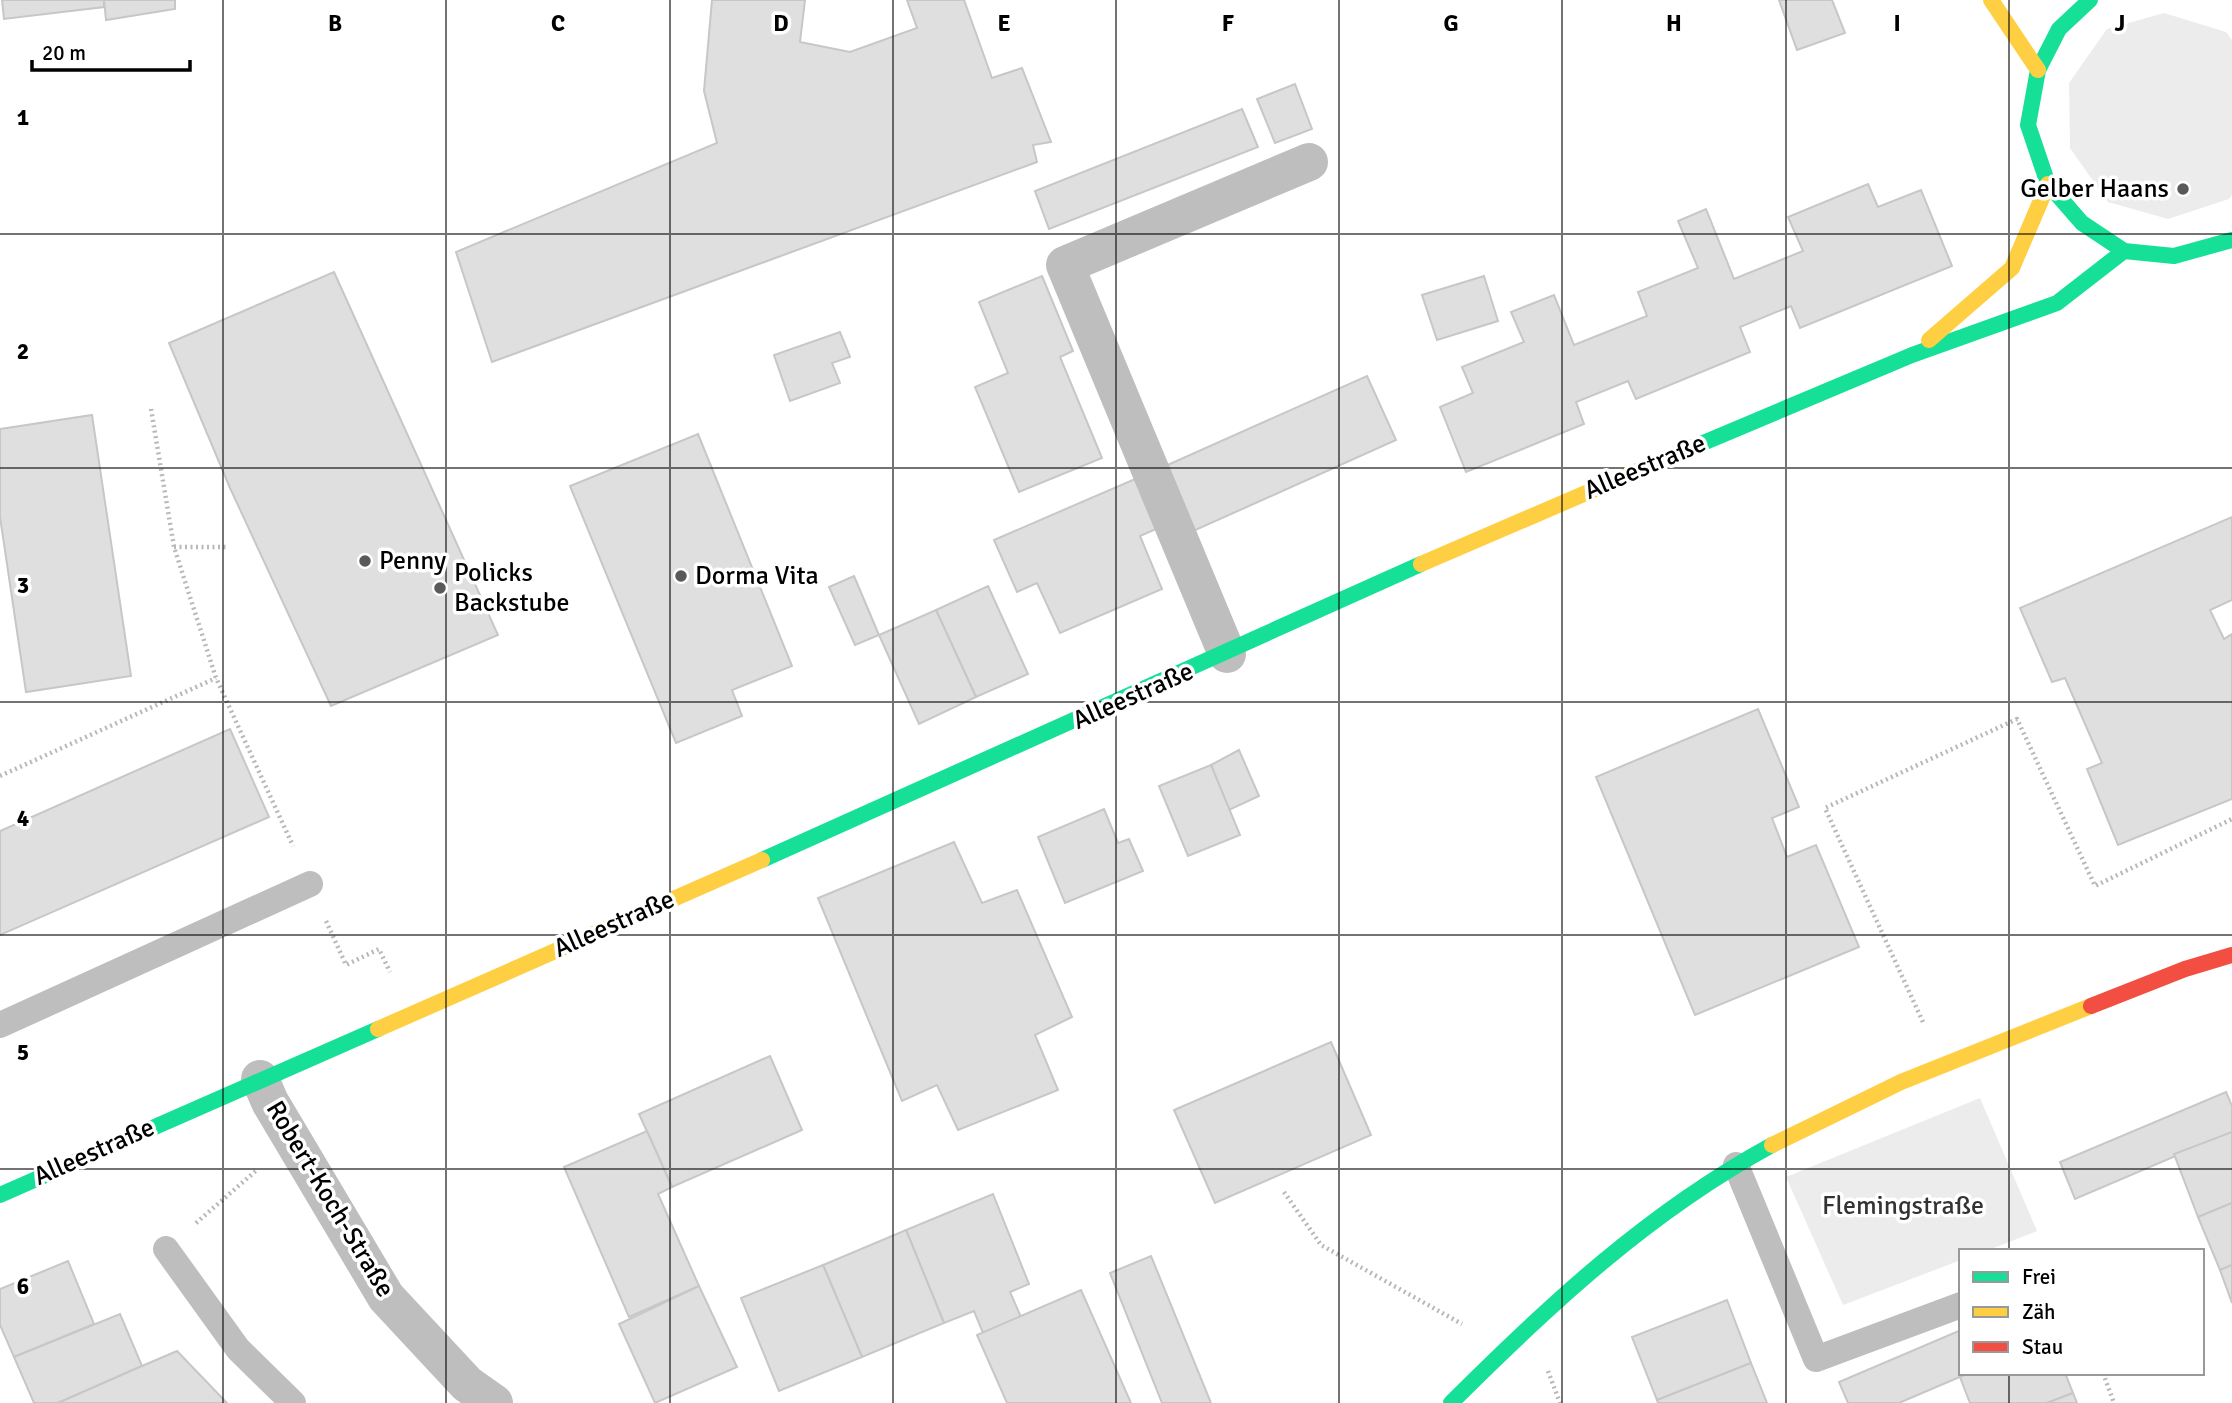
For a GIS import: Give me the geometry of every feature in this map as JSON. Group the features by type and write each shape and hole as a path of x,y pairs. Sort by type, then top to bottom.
{"main road":[{"path":"1991,0 2038,69"},
{"path":"2090,0 2059,29 2038,69 2028,125 2048,184 2082,223 2124,251 2174,256 2232,240"},
{"name":"Alleestraße","path":"1912,355 2011,268 2048,184"},
{"name":"Alleestraße","path":"0,1195 1227,654 1494,531 1912,355 2057,303 2124,251"},
{"path":"1451,1403 1505,1348 1616,1246 1736,1165 1829,1113 2185,970 2232,955"}],"street":[{"name":"Alleestraße","path":"1227,654 1065,265 1309,162"},
{"name":"Robert-Koch-Straße","path":"260,1079 292,1139 386,1297 467,1384 494,1403"}],"lane":[{"path":"0,1025 310,884"},
{"path":"1736,1165 1816,1359 1959,1307"},
{"path":"166,1249 238,1349 293,1403"}],"path":[{"path":"151,410 174,547 216,678 346,965 379,949 386,964"},
{"path":"174,547 229,547"},
{"path":"0,776 216,678"},
{"path":"1944,1067 1825,808 2017,719 2095,886 2232,819"},
{"path":"166,1249 292,1139"},
{"path":"1284,1192 1321,1245 1505,1348"},
{"path":"2104,1375 2115,1403"}],"green space":[{"path":"2164,13 2226,32 2232,40 2232,195 2229,199 2168,219 2108,202 2070,148 2069,83 2107,29"},
{"name":"Flemingstraße","path":"1980,1098 2037,1231 1991,1249 1959,1249 1959,1261 1843,1305 1786,1177"}],"building":[{"path":"2,0 104,0 104,7 4,19"},
{"path":"104,0 175,0 175,9 106,20"},
{"path":"712,0 805,0 800,42 850,52 917,28 907,0 964,0 992,78 1022,68 1051,142 1033,145 1037,162 492,362 456,252 717,143 704,91"},
{"path":"1779,0 1832,0 1845,33 1797,50"},
{"path":"1295,84 1312,129 1275,143 1257,99"},
{"path":"1242,109 1258,147 1049,229 1035,191"},
{"path":"1868,184 1878,207 1921,190 1952,266 1800,328 1791,306 1740,327 1750,352 1636,399 1628,381 1576,402 1584,424 1466,472 1440,407 1473,393 1462,367 1524,342 1511,312 1554,295 1574,345 1647,316 1638,292 1698,268 1678,221 1706,209 1734,279 1803,251 1788,217"},
{"name":"Penny","path":"334,272 498,635 331,706 230,488 169,343"},
{"path":"1042,276 1073,351 1060,357 1102,458 1019,492 975,387 1008,373 979,302"},
{"path":"1484,276 1498,321 1437,340 1422,295"},
{"path":"840,332 850,357 832,363 840,383 790,401 774,355"},
{"path":"1367,376 1396,440 1191,532 1163,467"},
{"path":"92,415 131,676 26,692 0,517 0,429"},
{"name":"Dorma Vita","path":"698,434 792,666 732,690 742,716 676,743 570,486"},
{"path":"1135,479 1156,529 1140,536 1162,589 1060,633 1037,583 1017,592 994,540"},
{"path":"2232,517 2232,600 2210,610 2224,639 2232,634 2232,799 2118,845 2087,769 2102,763 2065,678 2052,682 2020,608"},
{"path":"854,576 879,635 855,645 829,587"},
{"path":"988,586 1028,674 976,697 936,610"},
{"path":"936,610 976,697 919,724 879,635"},
{"path":"1758,709 1799,807 1772,818 1787,857 1816,845 1859,947 1695,1015 1596,777"},
{"path":"230,729 269,817 0,935 0,831"},
{"path":"1239,750 1259,796 1229,810 1211,765"},
{"path":"1211,765 1240,835 1188,856 1159,786"},
{"path":"1104,809 1118,843 1129,839 1143,871 1065,903 1038,837"},
{"path":"954,842 982,903 1017,890 1072,1017 1035,1035 1058,1090 958,1130 937,1085 902,1101 818,898"},
{"path":"1331,1042 1371,1135 1215,1203 1174,1110"},
{"path":"770,1056 802,1130 672,1187 639,1114"},
{"path":"2226,1092 2232,1106 2232,1132 2075,1199 2060,1162"},
{"path":"647,1131 672,1187 658,1194 699,1286 629,1317 564,1167"},
{"path":"2232,1132 2232,1203 2198,1217 2174,1154"},
{"path":"993,1194 1029,1284 1010,1292 1021,1317 983,1333 974,1311 944,1323 906,1230"},
{"path":"2232,1203 2232,1265 2220,1270 2198,1217"},
{"path":"906,1230 944,1323 862,1357 823,1265"},
{"path":"1151,1256 1211,1403 1162,1403 1110,1273"},
{"path":"68,1261 94,1324 14,1357 0,1325 0,1289"},
{"path":"823,1265 862,1357 779,1391 741,1298"},
{"path":"2232,1265 2232,1303 2220,1270"},
{"path":"699,1286 737,1367 655,1403 619,1324"},
{"path":"1081,1290 1131,1403 1007,1403 977,1335"},
{"path":"1727,1300 1751,1363 1657,1400 1632,1337"},
{"path":"120,1314 142,1366 58,1403 34,1403 14,1357"},
{"path":"1959,1331 1959,1375 1964,1375 1899,1403 1848,1403 1839,1382"},
{"path":"177,1351 227,1403 58,1403 142,1366"},
{"path":"1751,1363 1767,1403 1658,1403 1657,1400"},
{"path":"2066,1375 2073,1393 2047,1403 1970,1403 1960,1377"},
{"path":"2073,1393 2077,1403 2047,1403"}],"traffic: fast":[{"path":"2090,0 2059,29 2038,70 2028,125 2048,184 2082,223 2124,251 2174,256 2232,240"},
{"path":"1665,459 1912,355 2057,303 2124,251"},
{"path":"762,860 1421,564"},
{"path":"0,1195 378,1029"},
{"path":"1451,1403 1525,1331 1602,1262 1684,1200 1772,1145"}],"traffic: slow":[{"path":"1991,0 2038,70"},
{"path":"1929,340 2012,268 2048,184"},
{"path":"1421,564 1665,459"},
{"path":"378,1029 762,860"},
{"path":"1772,1145 1901,1082 2091,1006"}],"traffic: jam":[{"path":"2091,1006 2185,969 2232,955"}],"place":[{"name":"Gelber Haans","path":"2183,189"},
{"name":"Penny","path":"365,561"},
{"name":"Dorma Vita","path":"681,576"},
{"name":"Policks Backstube","path":"440,588"}]}
